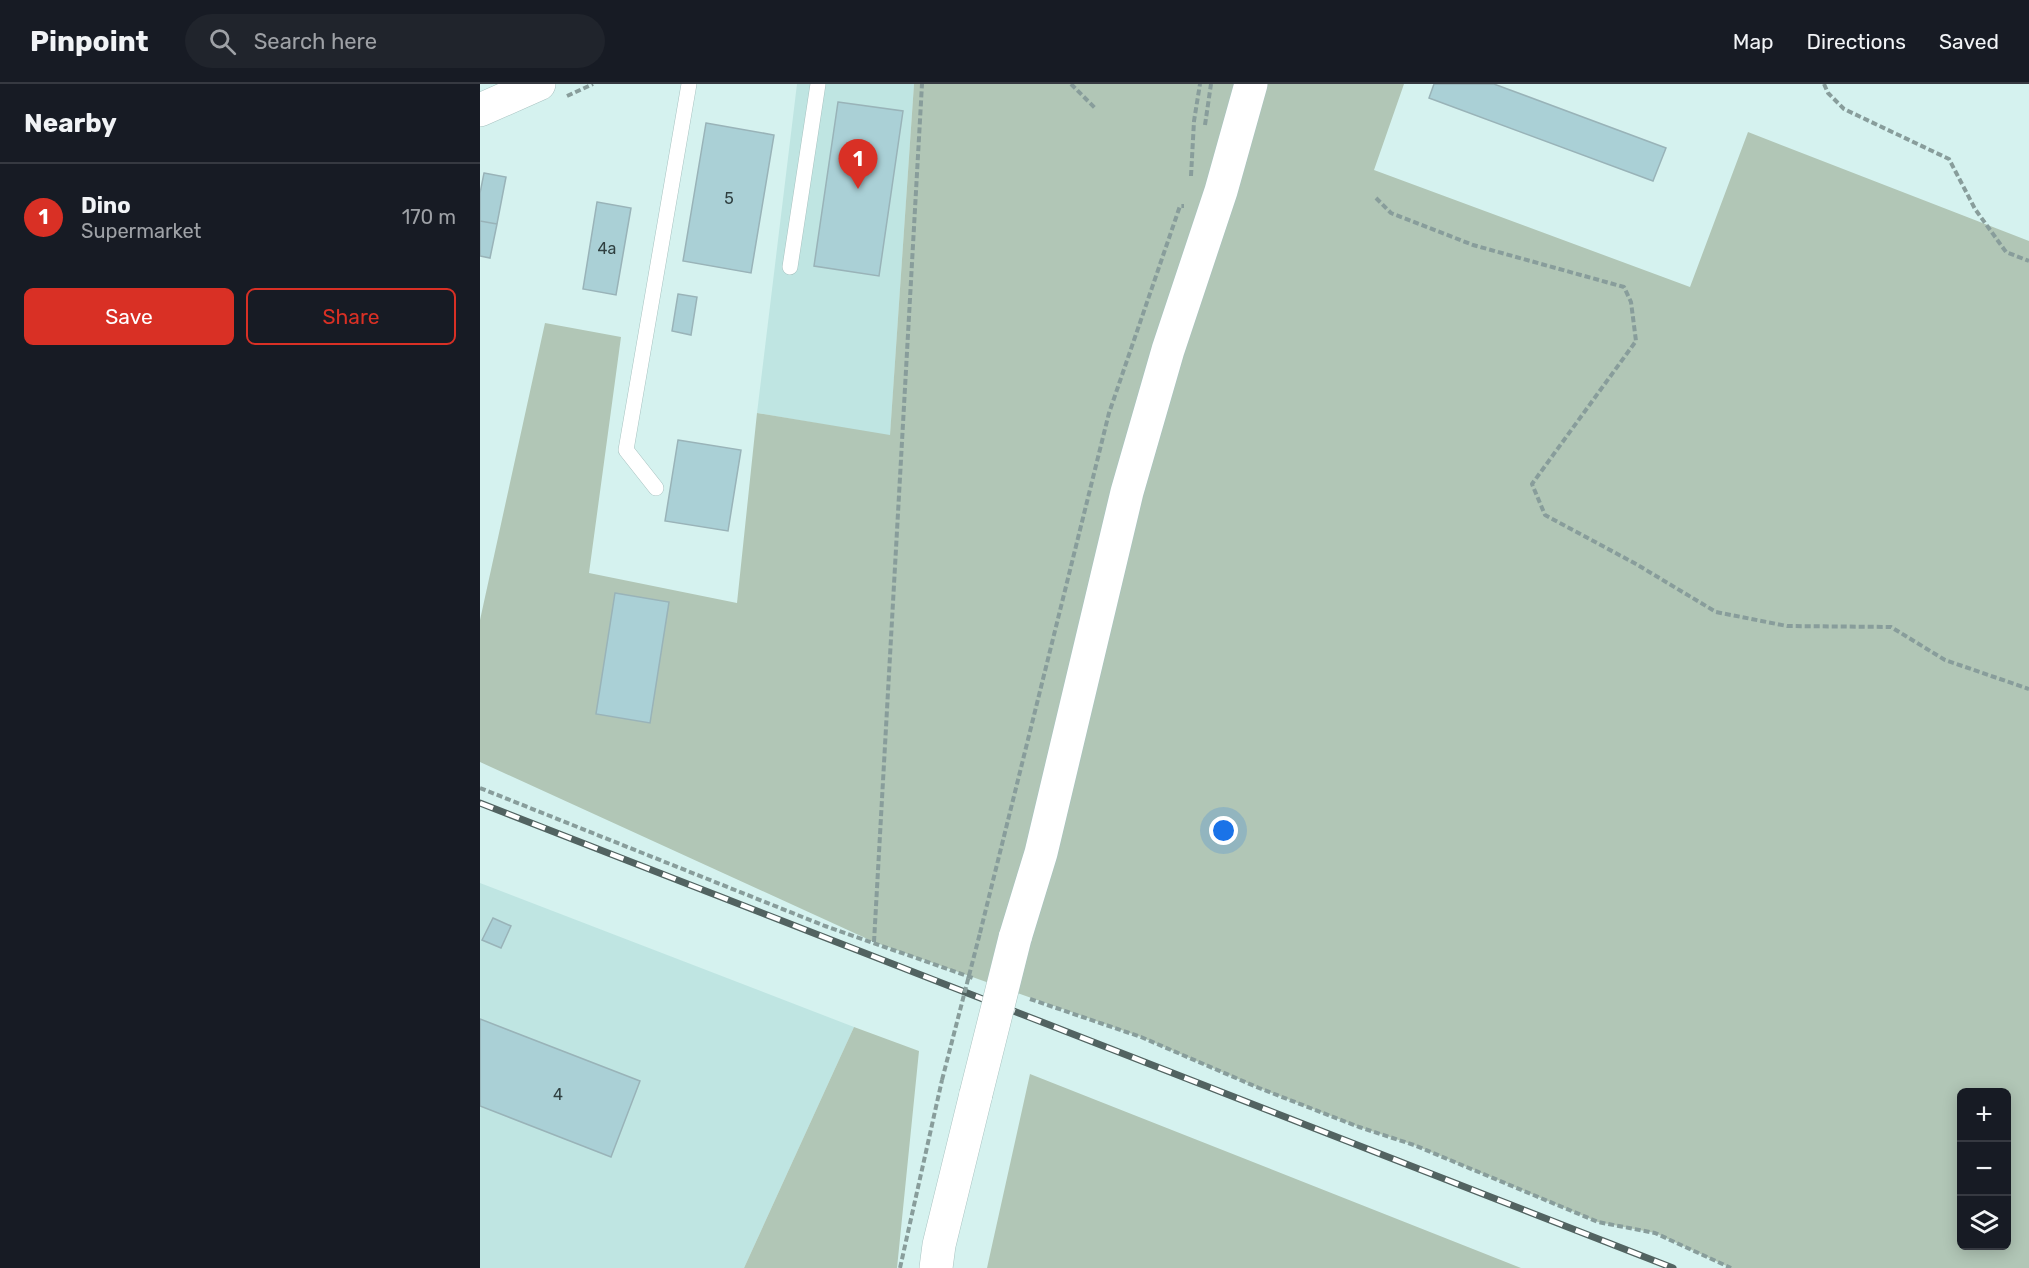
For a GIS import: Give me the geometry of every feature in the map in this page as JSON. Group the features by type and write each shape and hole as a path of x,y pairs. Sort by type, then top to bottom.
{"street":[{"path":"480,110 539,84"},
{"path":"936,1268 939,1245 1015,938 1041,853 1127,492 1168,350 1221,190 1251,84"}],"lane":[{"path":"656,488 626,450 689,84"},
{"path":"790,267 818,84"}],"path":[{"path":"874,942 922,84"},
{"path":"1071,84 1095,109"},
{"path":"1824,84 1828,93 1844,110 1949,159 1975,209 2006,252 2029,261"},
{"path":"1376,198 1391,213 1473,244 1624,286 1631,302 1636,341 1576,420 1532,484 1545,515 1636,564 1716,612 1787,626 1891,627 1945,660 2029,689"},
{"path":"480,788 825,926 980,980"},
{"path":"900,1268 942,1080 980,933"},
{"path":"1022,996 1141,1037 1270,1092 1359,1128 1414,1145 1598,1222 1655,1233 1731,1268"}],"shaded area":[{"path":"797,84 914,84 890,436 757,413"},
{"path":"480,883 854,1027 744,1268 480,1268"}],"green space":[{"path":"914,84 1404,84 1374,170 1690,287 1748,132 2029,241 2029,1268 1731,1268 1655,1233 1598,1222 1414,1145 1359,1127 1259,1088 1141,1037 874,942 480,762 480,620 545,323 621,337 589,573 737,603 757,413 890,435"},
{"path":"854,1027 919,1051 897,1268 744,1268"},
{"path":"1030,1074 1521,1268 987,1268"}],"building":[{"path":"1434,84 1494,84 1666,148 1653,181 1429,98"},
{"path":"838,102 903,111 879,276 814,266"},
{"path":"706,123 774,135 751,273 683,261"},
{"path":"484,173 506,177 497,224 480,221 480,193"},
{"path":"597,202 631,208 616,295 583,289"},
{"path":"480,221 497,224 490,258 480,256"},
{"path":"678,294 697,297 691,335 672,331"},
{"path":"678,440 741,450 728,531 665,521"},
{"path":"615,593 669,602 650,723 596,714"},
{"path":"493,918 511,926 501,948 482,940"},
{"path":"480,1019 640,1081 611,1157 480,1106"}],"railway":[{"path":"480,803 1673,1268"}],"place":[{"name":"Dino","path":"858,189"}]}
